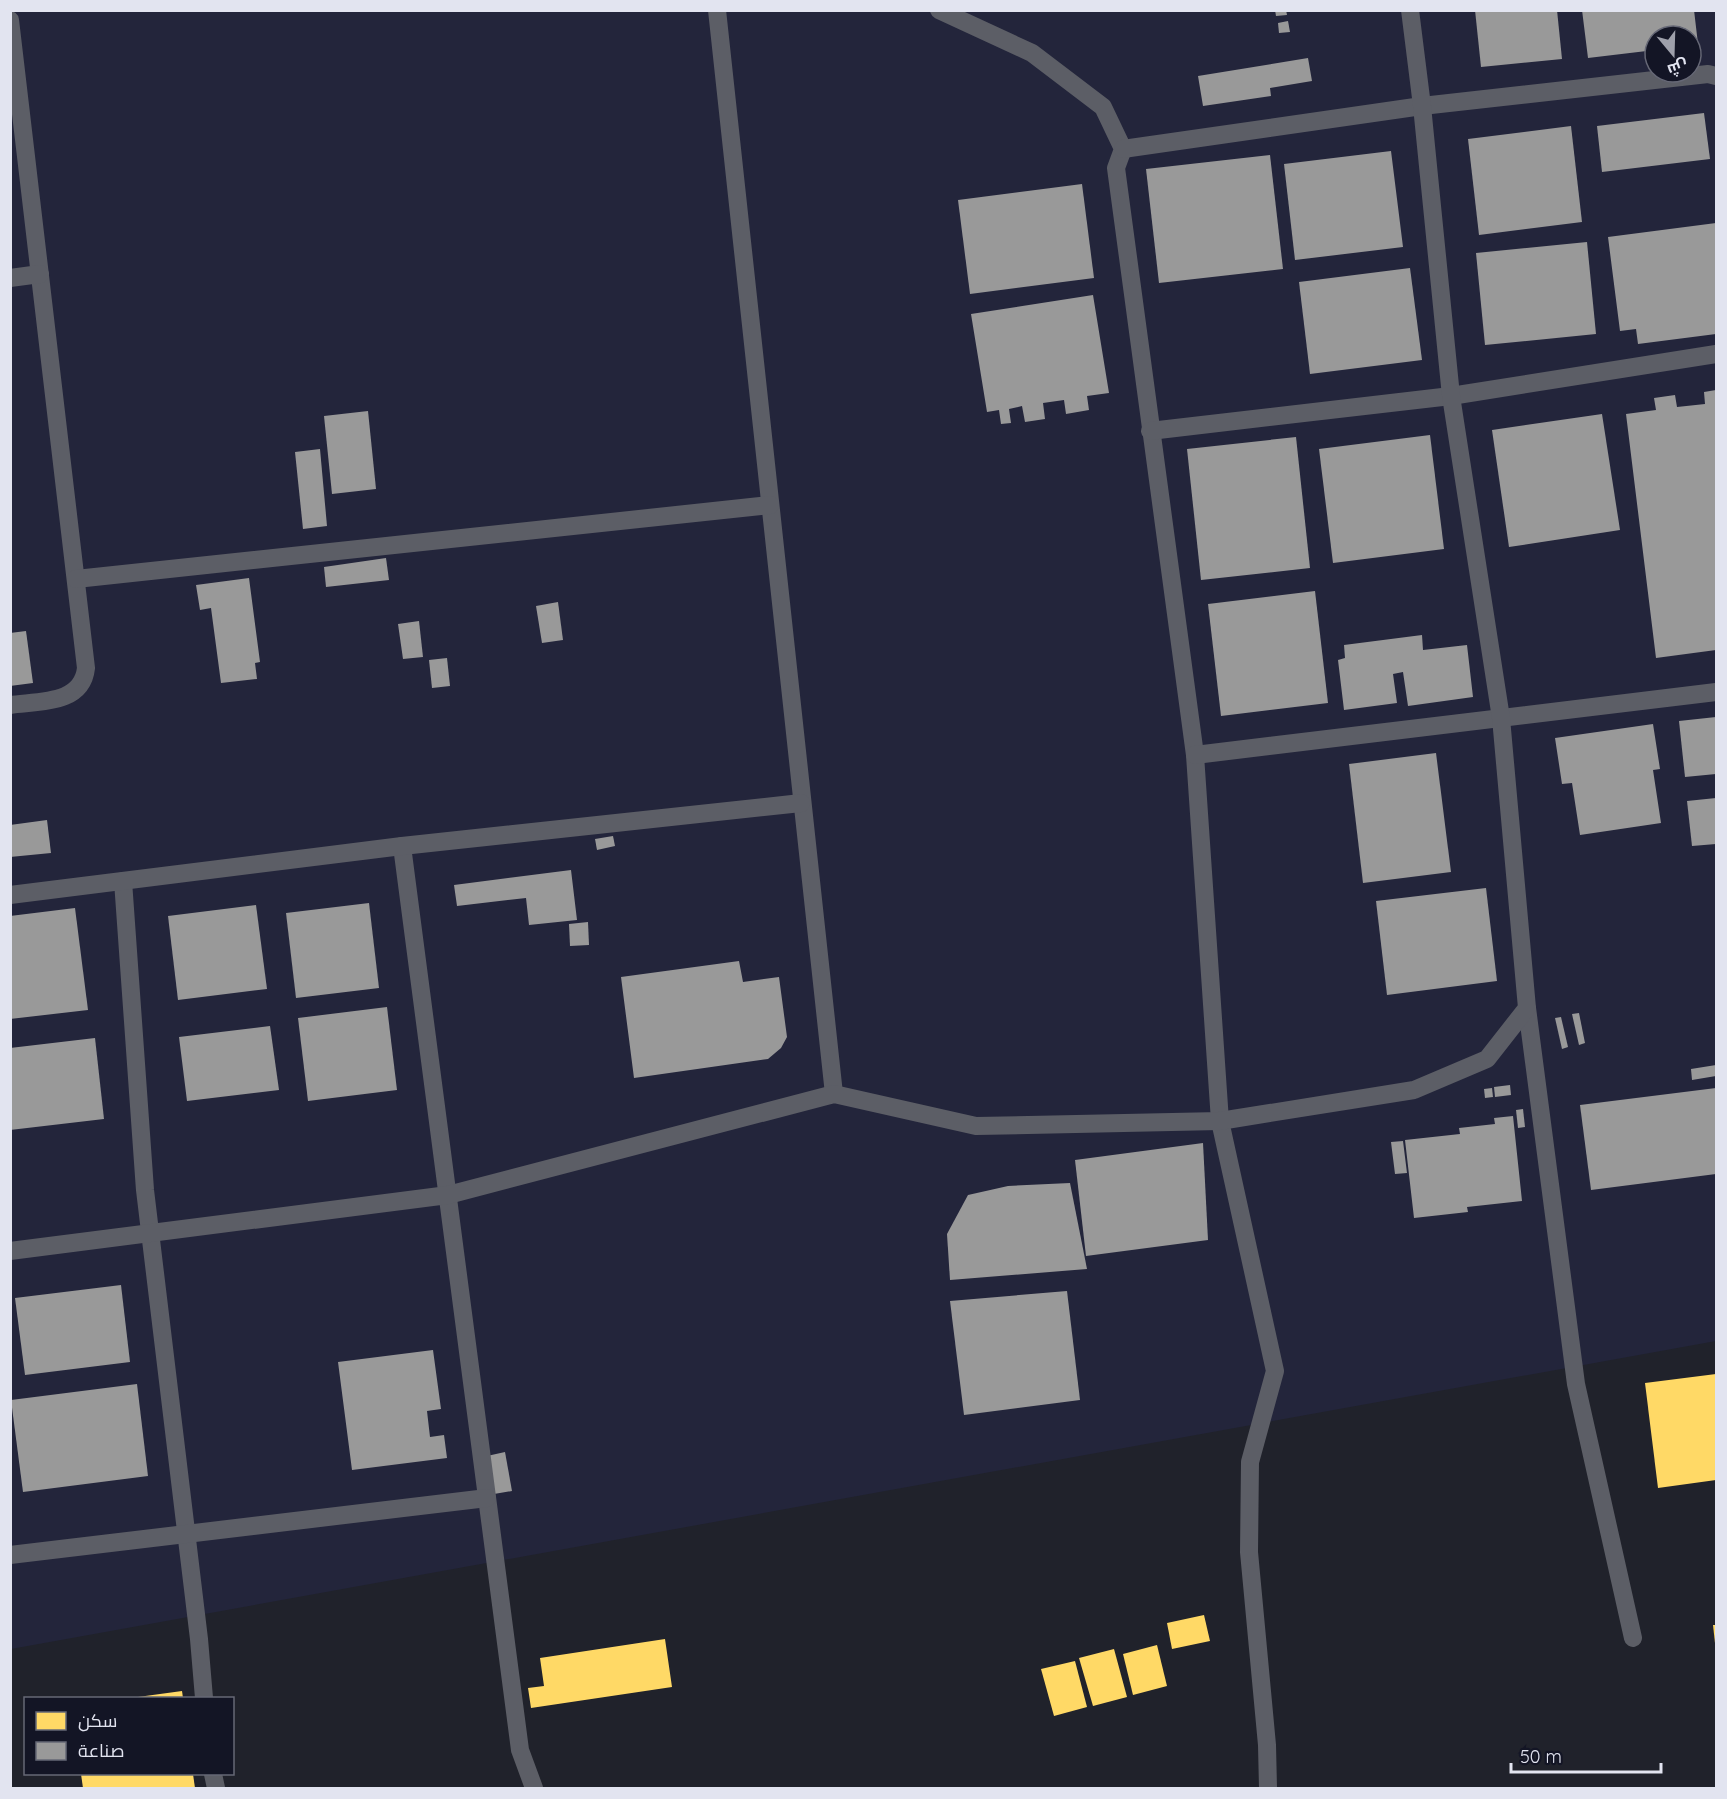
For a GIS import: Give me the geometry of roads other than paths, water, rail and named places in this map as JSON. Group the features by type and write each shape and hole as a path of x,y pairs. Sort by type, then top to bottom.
{"street":[{"path":"717,10 834,1094"},
{"path":"939,10 1032,53 1086,93 1103,107 1123,149 1116,168 1195,755 1220,1121 1275,1371 1250,1462 1249,1552 1267,1745 1268,1788"},
{"path":"1410,10 1451,396 1501,718 1527,1008 1576,1384 1633,1638"},
{"path":"10,20 86,668 83,681 74,692 60,699 10,705"},
{"path":"1123,149 1422,106 1708,74 1716,76"},
{"path":"10,278 40,274"},
{"path":"1150,431 1451,396 1716,354"},
{"path":"76,579 770,505"},
{"path":"1195,755 1716,692"},
{"path":"10,895 402,846 801,803"},
{"path":"402,846 520,1750 534,1788"},
{"path":"123,881 145,1190 199,1639 204,1697"},
{"path":"10,1251 448,1195 834,1094 976,1126 1220,1121 1414,1090 1487,1059 1527,1008"},
{"path":"10,1555 487,1498"}]}
